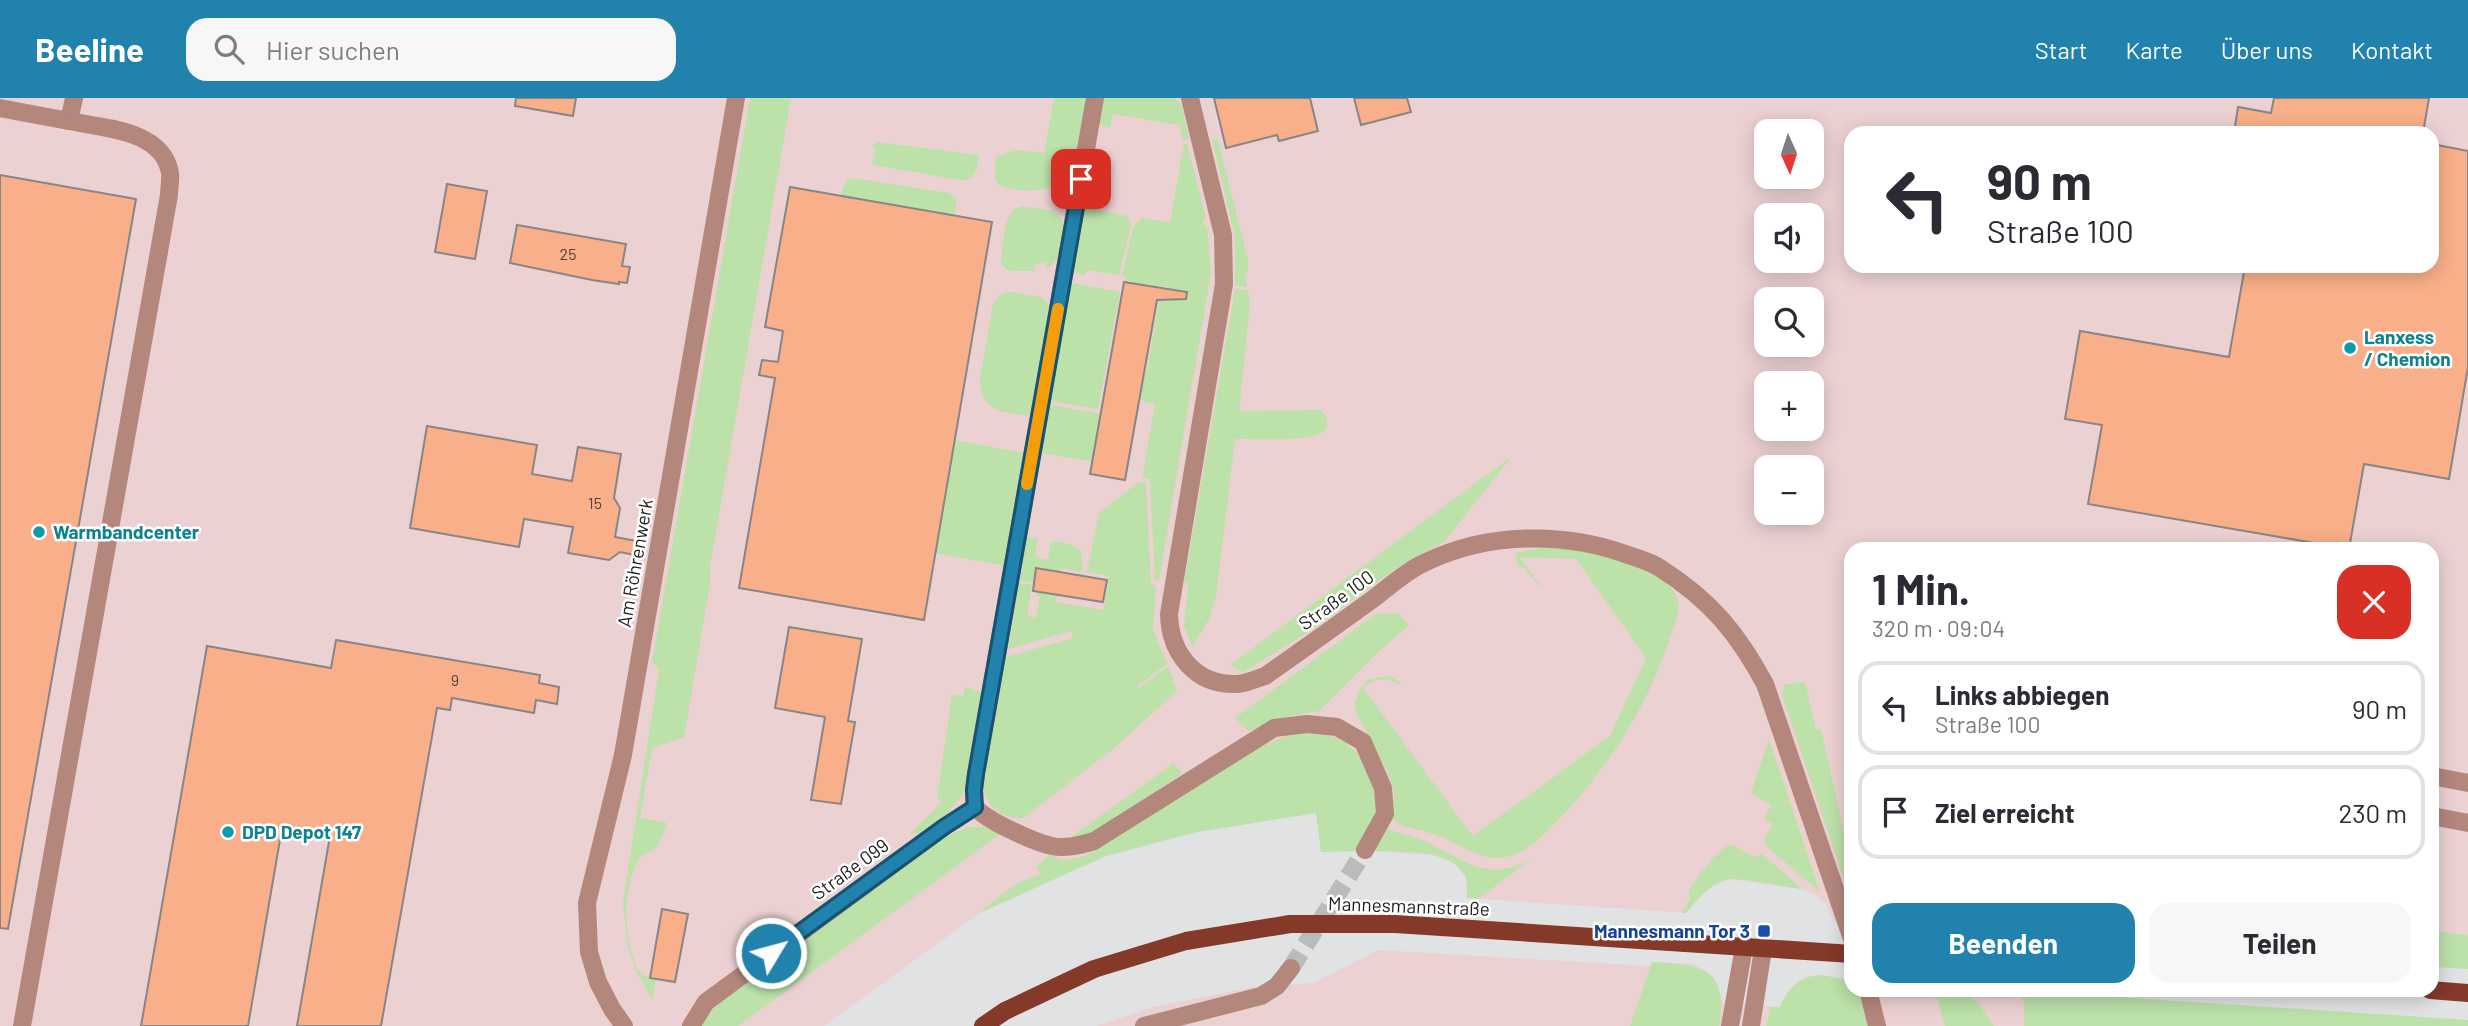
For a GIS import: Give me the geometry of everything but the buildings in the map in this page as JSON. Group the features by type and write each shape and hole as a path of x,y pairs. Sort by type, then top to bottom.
{"main road":[{"name":"Mannesmannstraße","path":"983,1026 1005,1011 1094,969 1185,942 1290,924 1395,924 1844,954"},
{"path":"2439,991 2468,993"}],"street":[{"path":"69,121 74,98"},
{"name":"Am Röhrenwerk","path":"624,1026 612,1009 595,972 589,952 587,903 623,755 736,98"},
{"path":"1095,98 975,782 975,807 983,815 1032,839 1052,846 1072,847 1094,841 1273,728 1307,724 1337,727 1363,742 1383,788 1385,814 1365,850"},
{"name":"Straße 100","path":"1190,98 1223,235 1224,284 1169,614 1170,632 1178,654 1196,672 1219,683 1241,684 1265,676 1423,563 1469,547 1516,538 1564,539 1614,549 1657,566 1694,592 1722,618 1745,647 1765,684 1780,722 1844,915"},
{"path":"0,108 134,135 160,150 170,173 169,195 22,1026"},
{"path":"2439,777 2468,783"},
{"name":"Straße 099","path":"691,1026 706,1002 975,807"},
{"path":"2439,817 2468,822"},
{"path":"1730,1026 1744,947"},
{"path":"1751,1026 1763,949"},
{"path":"1144,1026 1261,996 1276,986 1292,968"},
{"path":"1870,997 1877,1026"}],"shaded area":[{"path":"0,98 2468,98 2468,935 2439,932 2439,542 1844,542 1844,923 1834,922 1827,905 1816,895 1802,889 1729,879 1698,898 1686,913 1467,898 1466,878 1454,862 1431,855 1376,851 1321,852 1316,813 1197,832 1106,856 1044,881 977,915 824,1026 0,1026"},
{"path":"1379,950 1650,966 1652,962 1692,964 1710,974 1717,984 1723,1003 1780,1007 1797,982 1809,976 1820,975 1844,979 1844,997 2033,997 2048,1026 1096,1026 1153,1007 1258,986 1313,983"}],"green space":[{"path":"750,98 791,98 710,567 710,584 684,737 652,748 640,818 667,823 657,845 638,861 630,883 626,907 629,942 635,963 639,971 656,979 652,1000 636,971 627,944 623,902 659,670 652,662"},
{"path":"1054,98 1086,98 1072,178 1055,186 1027,191 999,185 995,175 997,156 1017,150 1044,153"},
{"path":"1103,98 1176,98 1182,107 1189,139 1183,140 1180,125 1113,114 1110,128 1099,124"},
{"path":"1218,139 1248,261 1248,273 1245,274 1247,287 1235,286 1235,237 1212,140"},
{"path":"877,142 979,155 977,169 970,178 960,180 872,165 875,151 872,146"},
{"path":"1187,143 1206,218 1203,219 1204,226 1207,225 1211,273 1159,580 1155,580 1150,479 1142,478 1155,404 1139,400 1144,373 1147,372 1159,300 1168,302 1171,287 1132,284 1133,281 1126,282 1127,277 1122,276 1133,227 1142,218 1170,223 1184,144"},
{"path":"851,178 950,193 956,199 955,216 841,196 845,183"},
{"path":"1088,195 1098,196 1096,210 1127,216 1131,226 1119,275 1087,270 1085,275 1073,272"},
{"path":"1022,206 1054,211 1063,221 1059,254 1047,268 1045,262 1033,265 1035,271 1009,271 1001,264 1007,222 1015,209"},
{"path":"1074,283 1120,292 1098,409 1050,401 1070,286"},
{"path":"1235,289 1248,290 1250,303 1239,411 1320,410 1327,417 1327,428 1321,433 1299,438 1235,439 1216,595 1210,617 1193,646 1184,627 1188,584 1184,583"},
{"path":"1009,292 1042,297 1049,305 1031,416 996,409 989,405 981,390 980,379 993,304 1000,295"},
{"path":"1050,405 1101,414 1093,462 1042,453"},
{"path":"955,440 1025,453 1006,566 935,553"},
{"path":"1512,456 1444,542 1401,565 1307,633 1243,672 1230,665"},
{"path":"1139,482 1146,482 1151,584 1156,586 1153,629 1167,664 1137,686 1139,688 1168,666 1177,691 1113,749 1023,818 1007,816 994,809 984,789 1006,657 1073,638 1071,631 1008,649 1019,583 1032,585 1027,616 1036,618 1040,596 1036,595 1038,583 1043,584 1046,568 1037,567 1034,583 1020,580 1027,537 1038,539 1035,554 1037,558 1048,560 1050,544 1053,541 1073,545 1080,551 1081,572 1061,568 1056,602 1104,610 1109,576 1087,572 1099,513"},
{"path":"1544,547 1619,560 1657,576 1670,587 1678,600 1678,615 1649,691 1623,737 1592,781 1557,821 1528,848 1506,857 1487,857 1445,838 1395,822 1394,793 1390,777 1355,710 1355,704 1359,690 1369,679 1389,676 1402,683 1399,685 1381,679 1363,688 1473,836 1610,736 1646,658 1576,559 1520,557 1539,587 1524,567 1521,568 1517,563 1515,553"},
{"path":"1398,613 1409,625 1319,711 1279,718 1249,731 1235,718 1376,614"},
{"path":"1805,682 1816,730 1821,729 1844,832 1844,880 1782,694 1785,684"},
{"path":"965,687 980,692 983,696 965,791 947,814 920,833 910,834 942,802 937,799 952,694 963,696"},
{"path":"1305,732 1337,738 1344,742 1357,754 1371,779 1376,797 1375,812 1354,851 1321,852 1316,813 1197,832 1106,856 984,911 983,909 1010,888 1041,874 1036,867 1049,855 1063,860 1082,857 1260,747"},
{"path":"1769,739 1820,892 1766,846 1764,840 1773,824 1764,819 1771,805 1751,793"},
{"path":"1174,763 1182,774 1093,833 1068,839"},
{"path":"968,827 984,827 1000,834 738,1026 701,1026 715,1005 941,839"},
{"path":"1384,828 1425,842 1480,868 1503,869 1533,858 1478,899 1467,898 1465,876 1448,860 1411,852 1375,851 1369,856"},
{"path":"1731,844 1754,857 1762,854 1802,889 1729,879 1710,888 1686,913 1682,913 1690,899 1689,890 1698,877 1713,858"},
{"path":"2439,932 2468,935 2468,969 2439,967"},
{"path":"1652,962 1685,965 1708,973 1720,991 1719,1026 1630,1026"},
{"path":"1813,976 1844,979 1844,997 1860,997 1869,1026 1766,1026 1770,1007 1780,1007 1790,989"},
{"path":"1937,997 1971,997 1994,1026 1945,1026"},
{"path":"2021,997 2117,997 2468,1020 2468,1026 2024,1026"}],"tunnel":[{"path":"1291,968 1365,850"}],"slow traffic":[{"path":"1027,484 1058,309"}],"place":[{"name":"Lanxess / Chemion","path":"2350,348"},
{"name":"Warmbandcenter","path":"39,532"},
{"name":"DPD Depot 147","path":"228,832"},
{"name":"Mannesmann Tor 3","path":"1764,931"}],"route":[{"path":"771,953 975,807 976,774 1081,179"}]}
